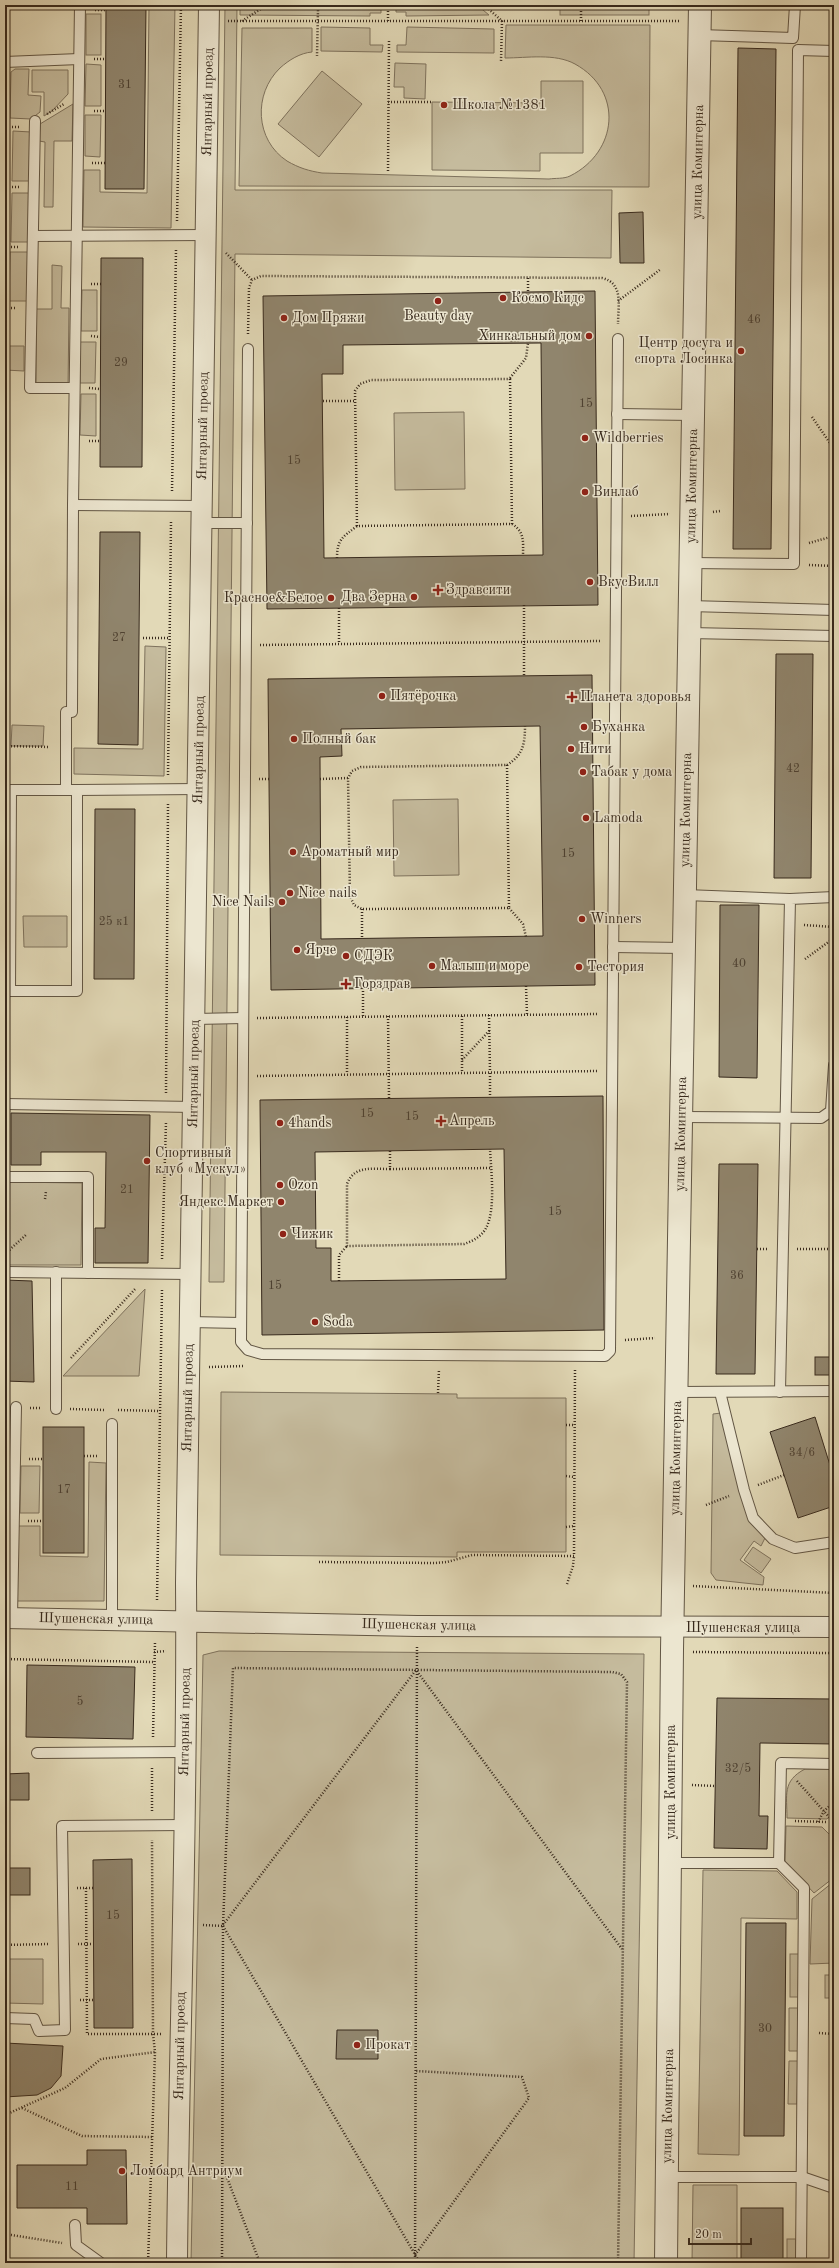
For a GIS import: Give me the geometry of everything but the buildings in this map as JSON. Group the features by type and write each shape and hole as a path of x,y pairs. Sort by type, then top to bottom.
{"street":[{"name":"Янтарный проезд","path":"177,2263 209,13"},
{"name":"улица Коминтерна","path":"666,2263 673,1628 684,895 700,20"},
{"name":"Шушенская улица","path":"8,1618 186,1620 417,1626 834,1628"}],"lane":[{"path":"66,790 66,712 72,712 74,388 80,5"},
{"path":"690,564 794,564 798,50 793,38 795,5"},
{"path":"700,20 793,38"},
{"path":"798,50 834,51"},
{"path":"5,62 79,59"},
{"path":"35,121 30,388 74,388"},
{"path":"33,236 206,235"},
{"path":"248,349 241,1342 248,1350 258,1353 607,1355 610,1351 618,340"},
{"path":"617,414 693,415"},
{"path":"73,505 202,514 247,523"},
{"path":"689,606 834,610"},
{"path":"689,633 834,636"},
{"path":"77,790 77,992 10,991 11,790 199,789"},
{"path":"684,895 790,899 834,897"},
{"path":"780,1392 790,899"},
{"path":"613,947 684,948"},
{"path":"195,1019 243,1018"},
{"path":"681,1117 817,1118 827,1115 831,1111 832,1105 834,1065"},
{"path":"5,1104 194,1107"},
{"path":"5,1177 88,1177 88,1273"},
{"path":"5,1272 190,1274"},
{"path":"56,1272 56,1409"},
{"path":"190,1322 241,1323"},
{"path":"677,1392 834,1391"},
{"path":"720,1392 744,1490 753,1518 773,1538 795,1548 834,1542"},
{"path":"8,1618 16,1407"},
{"path":"112,1424 112,1619"},
{"path":"37,1753 185,1752"},
{"path":"779,1863 781,1763 834,1764"},
{"path":"5,2018 34,2019 39,2030 66,2030 62,1826 183,1825"},
{"path":"670,1863 779,1863 804,1888 801,2263"},
{"path":"667,2177 802,2177 834,2188"},
{"path":"75,2225 76,2245 101,2263"}],"path":[{"path":"242,21 267,5"},
{"path":"315,5 318,10 317,56"},
{"path":"388,5 388,21"},
{"path":"484,5 502,21 501,61"},
{"path":"581,5 581,21"},
{"path":"209,13 242,21 700,20"},
{"path":"388,171 389,41"},
{"path":"35,121 79,95"},
{"path":"388,102 432,102"},
{"path":"618,302 661,269"},
{"path":"248,349 249,288 255,278 528,278 609,280 616,286 618,302 618,340"},
{"path":"528,278 528,292"},
{"path":"512,524 510,379 526,358 528,343"},
{"path":"357,526 355,401 357,387 363,382 370,380 510,379"},
{"path":"796,394 834,449"},
{"path":"323,401 355,401"},
{"path":"337,558 338,544 342,537 357,526 512,524 520,530 523,537 523,556"},
{"path":"795,547 834,536"},
{"path":"794,564 834,566"},
{"path":"524,605 524,676"},
{"path":"339,608 339,644"},
{"path":"143,638 170,638"},
{"path":"246,645 616,640"},
{"path":"509,908 362,909 354,905 350,896 348,778 352,771 361,767 507,765 518,756 525,745 525,726"},
{"path":"5,746 66,747"},
{"path":"507,765 509,908 524,924 526,937"},
{"path":"320,779 348,778"},
{"path":"362,909 362,939"},
{"path":"789,925 834,927"},
{"path":"788,972 834,938"},
{"path":"526,986 527,1015"},
{"path":"363,988 363,1017"},
{"path":"243,1018 613,1014"},
{"path":"490,1015 490,1097"},
{"path":"388,1016 389,1098"},
{"path":"462,1016 462,1073"},
{"path":"347,1017 347,1074"},
{"path":"462,1061 490,1029"},
{"path":"243,1076 612,1071"},
{"path":"347,1246 464,1244 472,1241 486,1228 491,1216 490,1150"},
{"path":"390,1151 390,1169"},
{"path":"339,1281 339,1255 347,1246 347,1184 349,1179 360,1170 491,1168"},
{"path":"5,1254 27,1234"},
{"path":"56,1374 150,1273"},
{"path":"610,1340 655,1338"},
{"path":"202,1367 247,1366 258,1353"},
{"path":"438,1393 440,1355"},
{"path":"567,1584 573,1566 574,1556 575,1355"},
{"path":"16,1407 108,1410"},
{"path":"115,1410 160,1411"},
{"path":"566,1425 575,1425"},
{"path":"566,1476 574,1477"},
{"path":"566,1526 574,1526"},
{"path":"319,1562 435,1563 448,1562 472,1555 574,1556"},
{"path":"705,1587 834,1593"},
{"path":"415,2263 417,1626"},
{"path":"148,2263 155,2052 153,2034 152,1752 153,1662 156,1636"},
{"path":"154,1652 171,1651"},
{"path":"693,1652 834,1653"},
{"path":"5,1658 153,1662"},
{"path":"222,2263 223,1926 232,1668 612,1672 621,1674 627,1682 618,2263"},
{"path":"223,1926 416,1670"},
{"path":"416,1670 622,1949"},
{"path":"781,1763 830,1818"},
{"path":"692,1785 716,1786"},
{"path":"818,1822 824,1811 834,1802"},
{"path":"780,1821 826,1822"},
{"path":"86,1888 87,2034 153,2034 180,2041"},
{"path":"223,1926 420,2263"},
{"path":"5,1944 64,1944"},
{"path":"833,2033 834,2010"},
{"path":"5,2115 65,2088 101,2059 155,2052 180,2041"},
{"path":"415,2255 529,2098 522,2077 416,2071"},
{"path":"22,2108 82,2136 152,2137"},
{"path":"223,2168 260,2263"},
{"path":"5,2234 76,2245"}],"shaded area":[{"path":"149,5 175,5 171,228 83,227 84,170 100,170 100,192 147,193"},
{"path":"225,5 237,5 235,190 612,190 611,258 235,254 224,1282 209,1282"},
{"path":"240,5 381,5 381,13 370,13 370,16 240,15"},
{"path":"396,5 477,5 489,15 406,16 406,12 396,12"},
{"path":"560,5 649,5 649,15 560,15"},
{"path":"86,14 101,14 101,55 86,55"},
{"path":"506,25 650,25 649,187 239,186 242,28 312,28 312,52 295,57 280,68 271,79 265,91 262,103 261,116 269,141 276,152 296,166 322,173 549,179 570,176 586,165 598,152 606,137 609,121 608,105 602,90 591,76 575,64 559,58 505,58"},
{"path":"321,27 370,28 370,45 383,45 382,52 321,51"},
{"path":"407,27 494,29 494,53 397,52 397,45 406,45"},
{"path":"395,63 426,64 425,99 404,98 404,87 394,87"},
{"path":"86,64 101,65 101,106 85,106"},
{"path":"15,69 29,69 28,95 41,96 40,112 31,119 10,118 11,72"},
{"path":"32,70 68,70 68,94 52,111 44,116 44,92 32,92"},
{"path":"322,71 362,104 319,157 278,124"},
{"path":"541,81 583,81 583,153 540,153 540,171 432,170 432,102 541,103"},
{"path":"73,104 72,141 54,141 53,207 44,207 45,142 39,141 40,124"},
{"path":"85,115 101,115 100,157 85,156"},
{"path":"13,131 31,132 30,181 12,181"},
{"path":"12,193 29,193 28,242 11,242"},
{"path":"10,252 28,252 27,301 9,301"},
{"path":"52,265 62,266 61,308 69,308 68,388 36,388 36,309 52,309"},
{"path":"82,290 97,290 97,331 81,331"},
{"path":"80,342 96,342 95,383 80,383"},
{"path":"5,346 24,346 24,371 5,370"},
{"path":"81,394 96,394 96,436 80,435"},
{"path":"464,412 465,489 395,490 394,413"},
{"path":"145,646 166,647 164,776 74,774 74,748 143,749"},
{"path":"12,725 44,726 43,746 11,746"},
{"path":"458,799 459,875 394,876 393,800"},
{"path":"23,916 67,916 67,947 24,947"},
{"path":"8,1182 82,1183 81,1265 8,1265"},
{"path":"145,1289 139,1376 63,1376"},
{"path":"221,1392 457,1394 457,1398 566,1398 566,1552 457,1552 457,1557 220,1555"},
{"path":"721,1413 743,1502 752,1525 765,1538 761,1546 754,1541 740,1560 764,1577 763,1585 716,1580 711,1573 713,1414"},
{"path":"89,1462 106,1463 104,1601 17,1601 18,1526 40,1526 40,1556 88,1557"},
{"path":"21,1466 40,1466 39,1513 20,1513"},
{"path":"753,1547 771,1559 761,1573 744,1560"},
{"path":"219,1651 644,1654 634,2263 191,2263 203,1655"},
{"path":"805,1769 834,1769 834,1811 827,1819 787,1818 787,1789 792,1778"},
{"path":"786,1826 822,1827 833,1838 832,1879 814,1893 785,1862"},
{"path":"703,1870 777,1871 797,1892 797,1919 741,1918 739,2155 698,2154"},
{"path":"834,1883 834,1963 810,1964 812,1899"},
{"path":"790,1954 799,1954 799,1997 790,1997"},
{"path":"5,1959 43,1959 43,2004 5,2003"},
{"path":"825,1975 834,1975 834,1998 825,1998"},
{"path":"789,2008 799,2008 798,2051 789,2051"},
{"path":"789,2061 798,2061 797,2104 788,2104"},
{"path":"693,2185 737,2185 737,2263 692,2263"},
{"path":"787,2239 796,2239 796,2263 787,2263"}],"place":[{"name":"Школа №1381","path":"444,105"},
{"name":"Космо Кидс","path":"503,298"},
{"name":"Beauty day","path":"438,301"},
{"name":"Дом Пряжи","path":"284,318"},
{"name":"Хинкальный дом","path":"589,336"},
{"name":"Центр досуга и спорта Лосинка","path":"741,351"},
{"name":"Wildberries","path":"585,438"},
{"name":"Винлаб","path":"585,492"},
{"name":"ВкусВилл","path":"590,582"},
{"name":"Здравсити","path":"438,590"},
{"name":"Два Зерна","path":"414,597"},
{"name":"Красное&Белое","path":"331,598"},
{"name":"Пятёрочка","path":"382,696"},
{"name":"Планета здоровья","path":"572,697"},
{"name":"Буханка","path":"584,727"},
{"name":"Полный бак","path":"294,739"},
{"name":"Нити","path":"571,749"},
{"name":"Табак у дома","path":"583,772"},
{"name":"Lamoda","path":"586,818"},
{"name":"Ароматный мир","path":"293,852"},
{"name":"Nice nails","path":"290,893"},
{"name":"Nice Nails","path":"282,902"},
{"name":"Winners","path":"582,919"},
{"name":"Ярче","path":"297,950"},
{"name":"СДЭК","path":"346,956"},
{"name":"Малыш и море","path":"432,966"},
{"name":"Тестория","path":"579,967"},
{"name":"Горздрав","path":"346,984"},
{"name":"Апрель","path":"441,1121"},
{"name":"4hands","path":"280,1123"},
{"name":"Спортивный клуб «Мускул»","path":"147,1161"},
{"name":"Ozon","path":"280,1185"},
{"name":"Яндекс.Маркет","path":"281,1202"},
{"name":"Чижик","path":"283,1234"},
{"name":"Soda","path":"315,1322"},
{"name":"Прокат","path":"357,2045"},
{"name":"Ломбард Антриум","path":"122,2171"}]}
